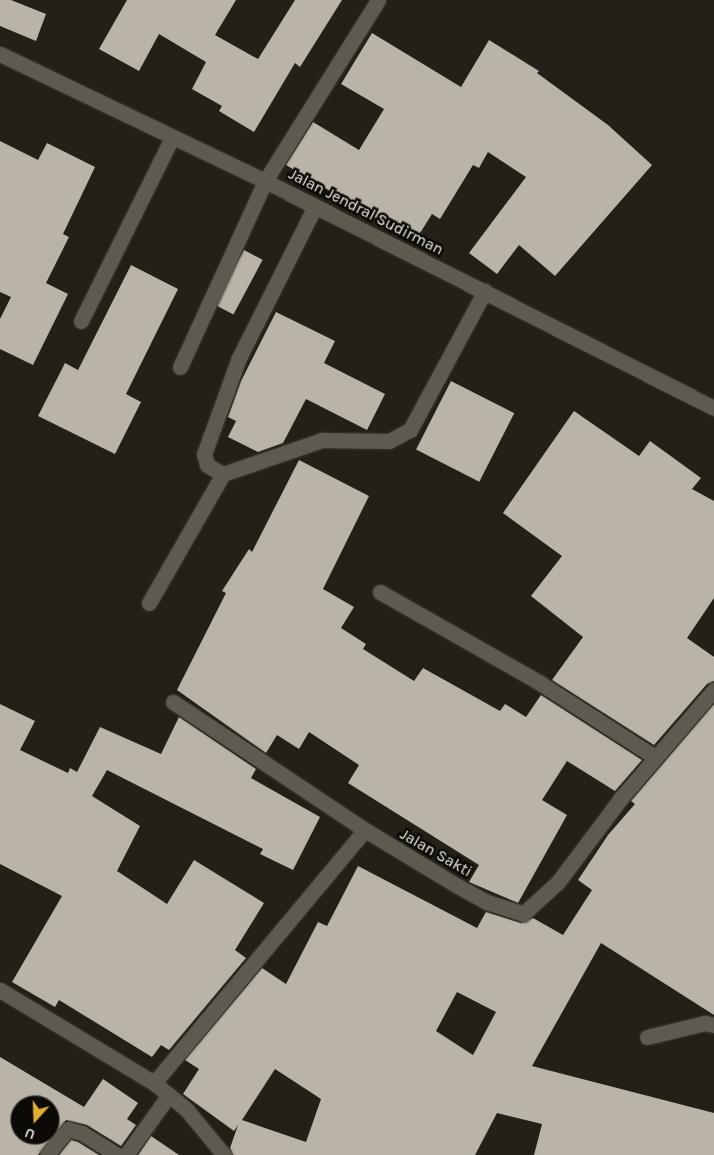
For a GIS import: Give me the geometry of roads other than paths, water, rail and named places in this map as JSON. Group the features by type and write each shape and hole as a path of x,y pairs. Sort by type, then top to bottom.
{"street":[{"path":"180,367 266,181 378,0"},
{"name":"Jalan Jendral Sudirman","path":"0,54 172,138 266,181 714,408"},
{"path":"81,321 172,138"},
{"path":"223,474 207,465 204,454 239,358 315,206"},
{"path":"149,604 223,474 322,440 389,441 410,430 486,291"},
{"path":"380,592 540,683 655,757"},
{"name":"Jalan Sakti","path":"365,830 487,902 523,914 558,882 655,757 714,690"},
{"path":"154,1083 365,830 173,702"},
{"path":"0,990 154,1083 186,1108 224,1155"},
{"path":"647,1037 704,1023 714,1025"},
{"path":"126,1155 170,1095"},
{"path":"47,1155 68,1129 82,1133 117,1155"}]}
